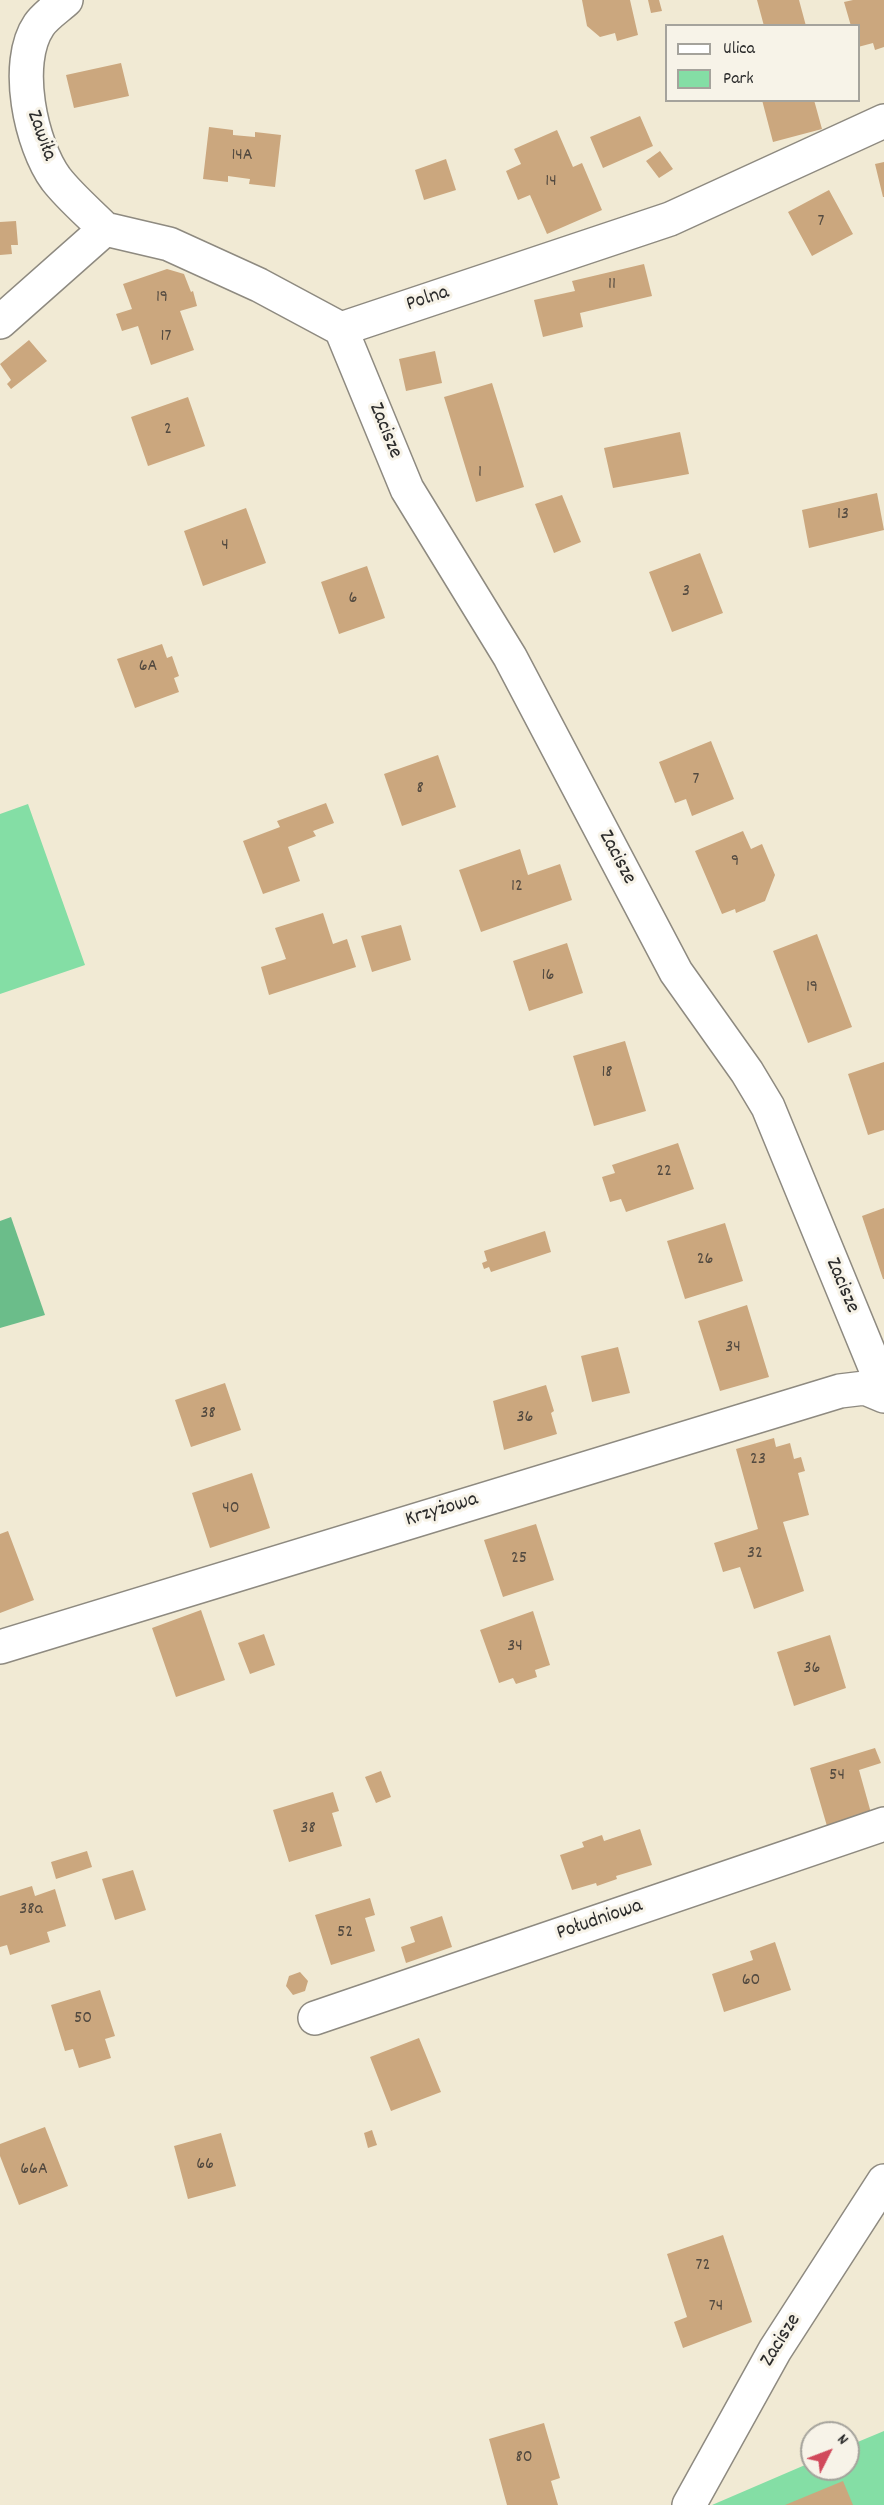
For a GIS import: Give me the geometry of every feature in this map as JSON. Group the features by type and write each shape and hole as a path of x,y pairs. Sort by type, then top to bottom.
{"street":[{"name":"Zawiła","path":"66,0 38,26 28,59 28,104 32,126 56,178 105,229"},
{"name":"Polna","path":"341,328 670,219 884,121"},
{"path":"0,322 105,229 169,244 259,285 341,328"},
{"name":"Zacisze","path":"341,328 407,489 510,657 676,972 747,1072 768,1107 884,1389"},
{"name":"Krzyżowa","path":"0,1647 840,1391 865,1388 884,1396"},
{"name":"Południowa","path":"315,2018 884,1824"},
{"name":"Zacisze","path":"688,2505 775,2350 884,2181"}],"green space":[{"path":"28,804 85,965 0,994 0,814"},
{"path":"11,1217 45,1315 0,1328 0,1221"},
{"path":"884,2431 884,2505 712,2505 800,2467 800,2481 860,2481 860,2441"}],"building":[{"path":"582,0 630,0 638,35 617,41 615,33 600,37 587,26"},
{"path":"648,0 659,0 662,11 651,13"},
{"path":"757,0 799,0 805,24 763,24"},
{"path":"884,0 884,47 875,50 873,43 860,46 860,24 850,24 844,2"},
{"path":"121,63 129,96 74,108 66,75"},
{"path":"763,102 815,102 822,129 773,142"},
{"path":"640,116 653,146 603,168 590,137"},
{"path":"209,127 233,130 233,135 255,137 255,132 281,135 275,187 249,184 250,179 228,176 228,182 203,179"},
{"path":"557,130 573,167 582,163 602,210 547,234 530,195 518,200 506,171 521,164 514,149"},
{"path":"660,151 673,169 659,178 646,161"},
{"path":"446,159 456,190 424,200 415,170"},
{"path":"884,162 884,197 883,197 875,164"},
{"path":"829,190 853,234 812,256 788,212"},
{"path":"16,221 18,245 11,245 12,254 0,255 0,222"},
{"path":"644,264 652,296 580,313 583,327 543,337 534,300 575,291 572,281"},
{"path":"167,269 184,274 191,292 193,291 197,306 180,311 194,350 151,365 138,326 122,331 116,314 132,309 123,284"},
{"path":"29,340 47,361 11,389 7,384 11,380 0,364"},
{"path":"435,351 442,383 406,391 399,359"},
{"path":"492,383 524,487 476,502 444,397"},
{"path":"188,397 205,446 148,466 131,417"},
{"path":"680,432 689,474 613,488 604,448"},
{"path":"877,493 884,530 809,548 802,510"},
{"path":"562,495 581,542 554,553 535,504"},
{"path":"246,508 266,563 203,586 184,531"},
{"path":"700,553 723,613 672,632 649,572"},
{"path":"367,566 385,618 339,634 321,582"},
{"path":"162,644 167,658 172,656 179,676 174,678 179,692 135,708 117,659"},
{"path":"711,741 734,799 692,816 686,799 675,803 659,762"},
{"path":"438,755 456,807 402,826 384,774"},
{"path":"326,803 334,823 313,831 316,836 288,847 300,881 263,894 243,841 280,827 277,821"},
{"path":"743,831 751,849 762,844 775,875 765,901 736,913 735,909 722,914 695,851"},
{"path":"520,849 528,875 560,864 572,900 481,932 459,870"},
{"path":"323,913 333,944 347,939 356,967 269,995 261,967 286,959 275,928"},
{"path":"401,925 411,960 372,972 361,936"},
{"path":"817,934 852,1027 808,1043 773,951"},
{"path":"567,943 583,993 529,1011 513,961"},
{"path":"625,1041 646,1111 594,1126 573,1056"},
{"path":"884,1062 884,1130 868,1135 848,1074"},
{"path":"678,1143 694,1189 626,1212 621,1199 610,1202 602,1177 615,1173 612,1165"},
{"path":"884,1208 884,1279 883,1279 862,1216"},
{"path":"725,1223 743,1281 685,1299 667,1241"},
{"path":"545,1231 551,1252 491,1272 489,1267 484,1269 482,1263 487,1261 484,1251"},
{"path":"747,1305 769,1377 720,1391 698,1321"},
{"path":"618,1347 630,1393 592,1402 581,1356"},
{"path":"225,1383 241,1430 191,1447 175,1400"},
{"path":"546,1385 554,1411 551,1413 557,1434 504,1450 493,1401"},
{"path":"774,1438 776,1447 790,1443 794,1459 801,1457 805,1471 798,1473 809,1515 783,1522 804,1591 754,1609 740,1567 723,1572 714,1543 758,1529 736,1449"},
{"path":"252,1473 270,1528 210,1548 192,1493"},
{"path":"536,1524 554,1580 503,1597 484,1540"},
{"path":"8,1531 34,1600 0,1613 0,1534"},
{"path":"201,1610 225,1680 176,1697 152,1628"},
{"path":"533,1611 550,1665 535,1670 537,1677 516,1684 513,1678 499,1683 480,1630"},
{"path":"264,1634 275,1665 250,1674 238,1643"},
{"path":"830,1635 846,1688 794,1706 777,1652"},
{"path":"875,1748 881,1763 859,1770 873,1820 829,1833 810,1768"},
{"path":"381,1771 391,1797 376,1803 365,1777"},
{"path":"333,1792 339,1811 332,1813 342,1846 289,1862 273,1810"},
{"path":"640,1829 652,1865 616,1876 617,1879 597,1886 596,1883 572,1890 560,1855 584,1847 582,1842 602,1835 604,1841"},
{"path":"87,1851 92,1867 56,1879 51,1862"},
{"path":"133,1870 146,1910 115,1920 102,1879"},
{"path":"32,1886 35,1896 55,1889 66,1926 47,1932 50,1942 10,1955 7,1945 0,1947 0,1896"},
{"path":"370,1898 375,1915 365,1918 375,1951 331,1965 315,1915"},
{"path":"442,1916 452,1947 406,1963 401,1947 415,1942 410,1927"},
{"path":"775,1942 791,1990 724,2012 712,1974 753,1960 750,1951"},
{"path":"300,1972 308,1981 305,1991 293,1995 286,1986 289,1976"},
{"path":"100,1990 115,2036 105,2039 111,2058 79,2068 73,2049 65,2051 51,2005"},
{"path":"419,2038 441,2092 391,2111 370,2057"},
{"path":"45,2127 68,2186 19,2205 0,2156 0,2144"},
{"path":"372,2130 377,2145 368,2148 364,2133"},
{"path":"221,2133 236,2186 188,2199 174,2146"},
{"path":"723,2235 752,2322 683,2348 674,2322 687,2317 667,2254"},
{"path":"544,2423 560,2478 551,2481 558,2505 507,2505 489,2439"},
{"path":"843,2481 853,2505 785,2505"}]}
